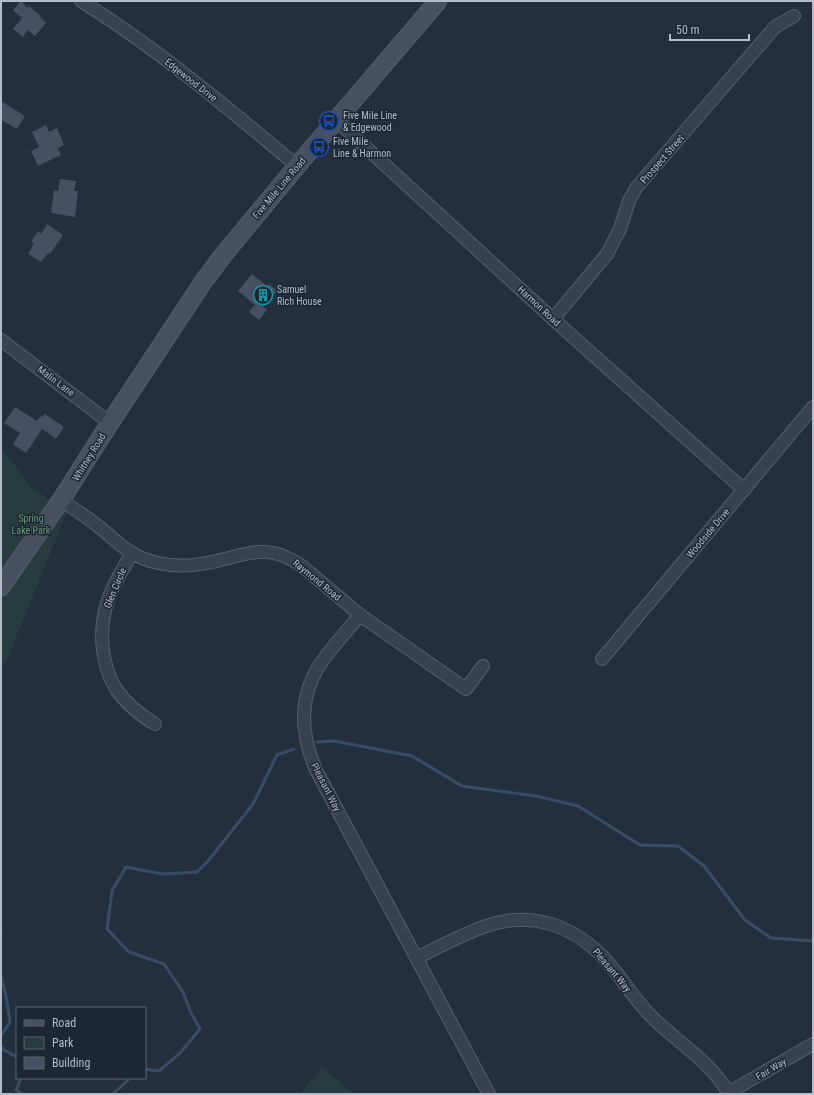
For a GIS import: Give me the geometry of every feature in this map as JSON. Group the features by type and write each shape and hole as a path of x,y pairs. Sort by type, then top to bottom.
{"main road":[{"name":"Five Mile Line Road","path":"174,325 224,254 438,1"},
{"name":"Whitney Road","path":"1,587 61,500 174,325"}],"street":[{"name":"Edgewood Drive","path":"81,1 136,37 235,114 297,166"},
{"name":"Prospect Street","path":"553,319 607,254 620,229 629,200 636,188 775,27 794,16"},
{"name":"Harmon Road","path":"336,120 553,319 744,490"},
{"name":"Malin Lane","path":"1,340 110,423"},
{"name":"Woodside Drive","path":"602,659 813,407"},
{"name":"Raymond Road","path":"61,500 99,526 132,553 144,559 182,566 211,562 250,552 273,552 284,555 302,566 360,615 466,689 483,666"},
{"name":"Glen Circle","path":"132,553 115,584 105,609 102,638 103,652 116,689 134,710 154,724"},
{"name":"Pleasant Way","path":"360,615 326,657 312,679 304,708 306,741 316,770 489,1094"},
{"name":"Pleasant Way","path":"416,958 470,933 494,924 520,920 547,923 562,928 577,935 592,946 616,971 636,1000 648,1014 664,1030 708,1066 729,1093"},
{"name":"Fair Way","path":"729,1093 813,1044"}],"green space":[{"name":"Spring Lake Park","path":"1,448 32,488 67,512 6,662 1,665"},
{"path":"322,1067 353,1094 301,1094"}],"building":[{"path":"21,1 28,8 29,6 41,16 40,17 46,23 35,36 28,30 23,37 13,29 22,18 13,10"},
{"path":"1,101 25,116 17,129 1,120"},
{"path":"46,125 49,132 57,128 64,145 58,148 61,155 38,166 31,151 39,147 32,132"},
{"path":"60,179 76,181 74,191 78,191 75,217 51,213 54,190 58,191"},
{"path":"47,224 63,235 50,254 48,253 41,262 28,254 34,244 31,242 38,231 41,234"},
{"name":"Samuel Rich House","path":"252,274 267,286 269,284 277,291 263,307 267,310 259,320 249,312 255,305 238,291"},
{"path":"15,407 37,421 45,414 64,427 56,439 42,429 26,453 13,444 20,433 4,423"}],"waterway":[{"path":"317,742 334,741 412,756 462,786 536,796 578,806 640,845 678,846 704,866 745,920 771,938 813,941"},
{"path":"146,1069 159,1071 180,1053 200,1029 191,1013 183,992 164,964 129,952 107,929 112,891 126,867 162,874 197,872 208,861 253,804 277,755 294,749"},
{"path":"1,976 10,1022 1,1036"},
{"path":"1,1046 4,1050 16,1056"},
{"path":"21,1079 16,1090 22,1094"},
{"path":"113,1094 129,1079"}],"place":[{"name":"Five Mile Line & Edgewood","path":"329,121"},
{"name":"Five Mile Line & Harmon","path":"319,147"},
{"name":"Samuel Rich House","path":"263,295"}]}
